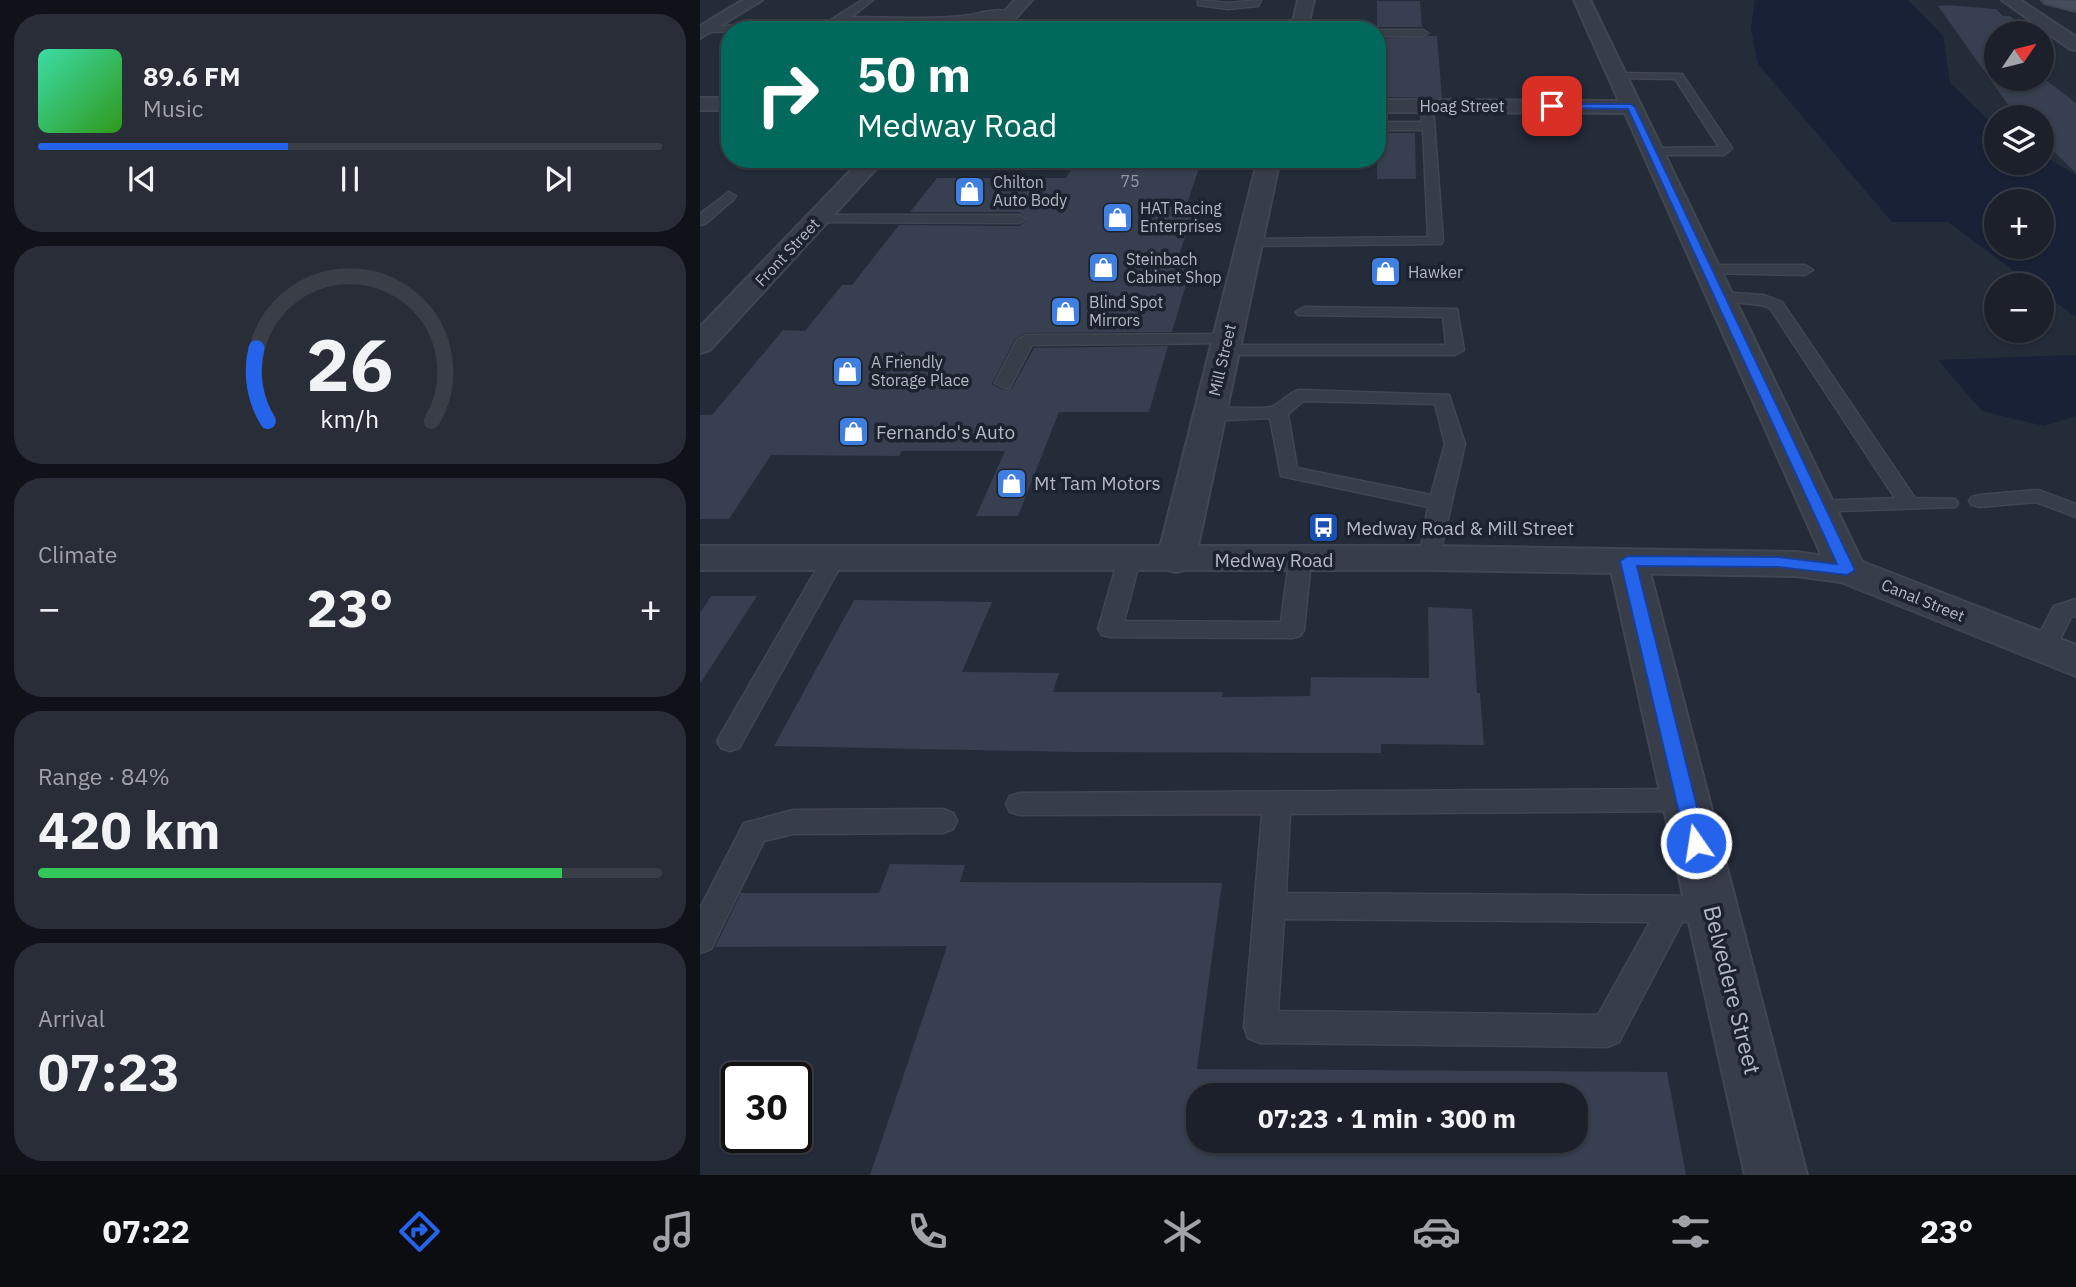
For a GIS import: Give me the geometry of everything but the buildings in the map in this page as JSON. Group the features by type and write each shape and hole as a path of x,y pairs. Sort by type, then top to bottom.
{"main road":[{"path":"2050,0 2076,6"}],"street":[{"path":"704,31 754,0"},
{"path":"1004,21 1024,0"},
{"path":"1301,21 1306,0"},
{"path":"1582,0 1847,570"},
{"path":"2010,0 2076,45"},
{"path":"700,104 721,104"},
{"name":"Hoag Street","path":"1386,108 1428,116 1631,107"},
{"name":"Front Street","path":"700,344 866,168"},
{"name":"Mill Street","path":"1176,560 1267,168"},
{"name":"Medway Road","path":"700,558 1430,558 1777,562 1847,570"},
{"name":"Belvedere Street","path":"1628,561 1686,800 1692,909 1776,1175"},
{"name":"Canal Street","path":"1847,570 2060,655"}],"lane":[{"path":"841,20 868,0"},
{"path":"1203,0 1201,3 1216,7 1255,4 1256,0"},
{"path":"841,20 962,19 988,14 1011,14"},
{"path":"1386,33 1423,33"},
{"path":"1616,75 1678,76 1726,148 1724,151 1652,152"},
{"path":"1249,243 1436,241 1428,116 1386,124"},
{"path":"700,221 729,196"},
{"path":"818,219 1019,219"},
{"path":"1707,270 1805,270"},
{"path":"1720,298 1763,300 1776,305 1909,504"},
{"path":"1004,383 1026,340 1455,350 1451,312 1304,312"},
{"path":"1209,415 1278,412 1299,395 1443,399 1455,444 1439,503 1430,558"},
{"path":"1278,412 1288,472 1439,503"},
{"path":"1979,501 2038,496 2076,511"},
{"path":"1818,507 1948,503"},
{"path":"730,741 834,558"},
{"path":"1129,560 1110,629 1292,630 1300,560"},
{"path":"2060,655 2062,612 2076,607"},
{"path":"1020,804 1686,800"},
{"path":"1277,803 1260,1027 1608,1031 1692,909"},
{"path":"700,939 754,831 793,822 943,821"},
{"path":"1269,906 1692,909"}],"water":[{"path":"1755,0 1908,0 1943,36 1950,83 1984,116 1984,175 2054,175 2054,162 2076,175 2076,317 2054,301 2054,273 2017,273 1998,259 2054,259 2054,189 1984,189 1984,249 1948,222 1892,222 1758,64 1751,28"},
{"path":"2076,355 2076,416 2044,426 1982,411 1938,360"}],"place":[{"name":"Chilton Auto Body","path":"970,191"},
{"name":"HAT Racing Enterprises","path":"1117,217"},
{"name":"Steinbach Cabinet Shop","path":"1103,268"},
{"name":"Hawker","path":"1385,272"},
{"name":"Blind Spot Mirrors","path":"1066,311"},
{"name":"A Friendly Storage Place","path":"848,371"},
{"name":"Fernando's Auto","path":"853,432"},
{"name":"Mt Tam Motors","path":"1011,483"},
{"name":"Medway Road & Mill Street","path":"1323,528"}],"route":[{"path":"1552,106 1631,107 1847,570 1777,562 1628,561 1696,843"}]}
